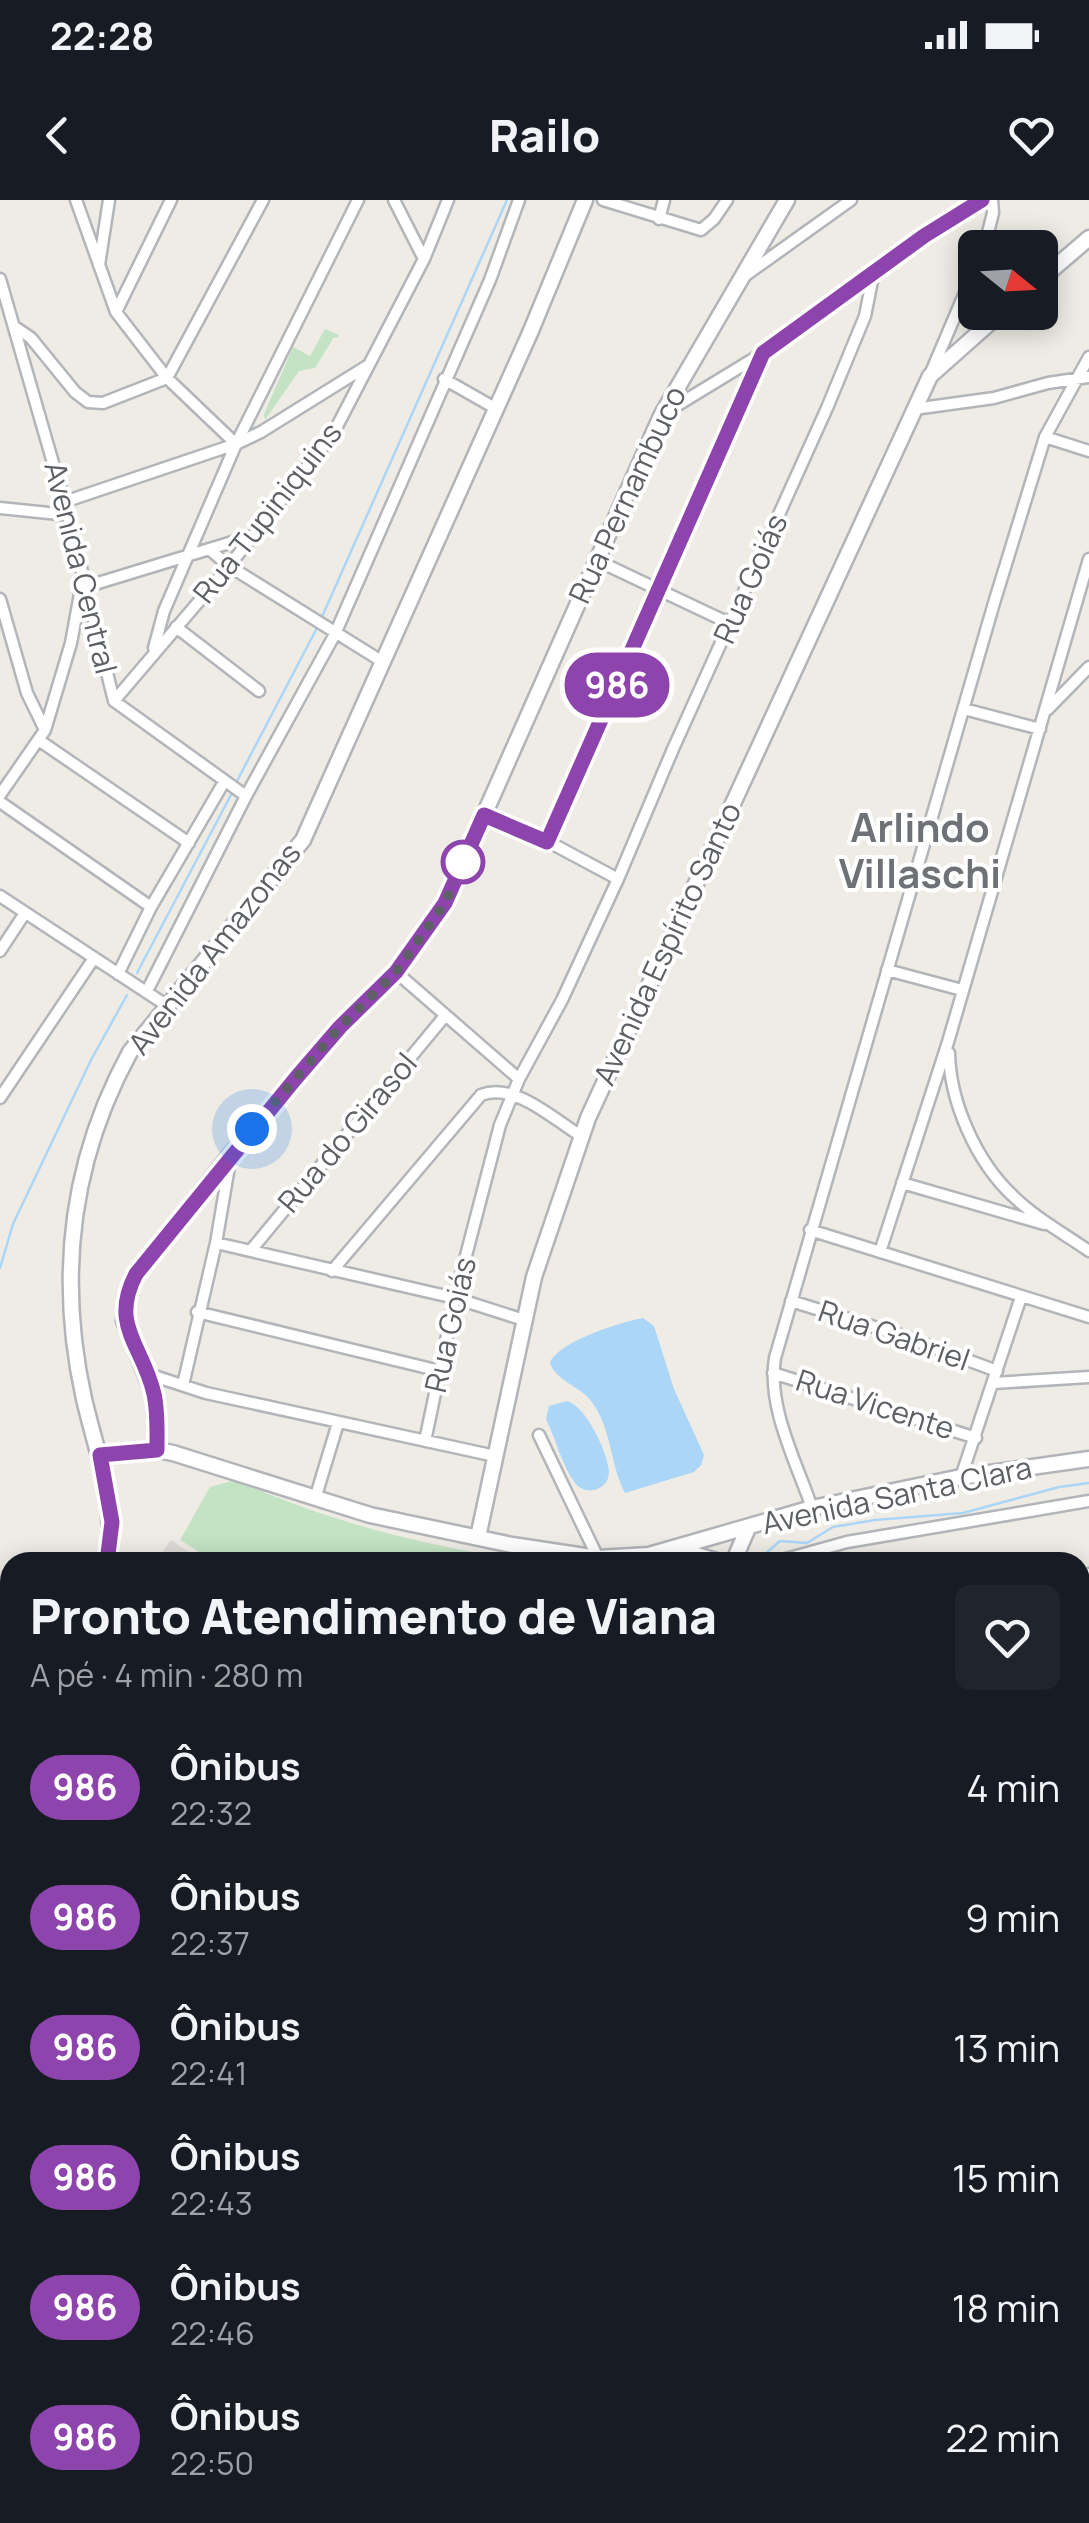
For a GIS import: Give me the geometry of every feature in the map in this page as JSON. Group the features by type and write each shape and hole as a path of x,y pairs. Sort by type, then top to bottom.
{"street":[{"path":"76,200 116,312 168,378 236,444"},
{"path":"98,266 109,200"},
{"path":"116,312 172,200"},
{"path":"15,327 31,338 75,392 88,402 103,403 168,378 263,200"},
{"path":"153,654 164,610 236,444 358,200"},
{"path":"394,200 424,259"},
{"name":"Rua Tupiniquins","path":"114,701 229,566 333,434 424,259 448,200"},
{"path":"147,991 332,632 490,280 519,200"},
{"name":"Avenida Amazonas","path":"108,1552 112,1522 71,1335 69,1289 74,1218 89,1148 113,1084 130,1052 303,840 585,200"},
{"path":"603,200 701,230 728,200"},
{"path":"660,218 664,200"},
{"name":"Rua Pernambuco","path":"157,1450 154,1395 124,1322 130,1285 231,1154 340,1027 396,972 445,903 661,416 787,200"},
{"path":"740,280 851,200"},
{"path":"661,416 763,353 924,236 982,200"},
{"path":"989,230 992,200"},
{"path":"1058,264 1088,236"},
{"name":"Rua Goiás","path":"425,1441 455,1298 500,1126 518,1079 562,1000 731,624 865,316 873,276"},
{"name":"Avenida Central","path":"0,279 68,515 114,701 246,796"},
{"name":"Avenida Espírito Santo","path":"478,1537 546,1234 582,1136 666,944 958,309"},
{"name":"Avenida Espírito Santo","path":"930,376 982,330"},
{"path":"547,842 763,353"},
{"path":"812,1508 779,1413 772,1373 810,1230 1046,437 1084,377 1089,357"},
{"path":"64,502 236,444 269,428 370,364"},
{"path":"914,408 994,398 1084,377"},
{"path":"444,380 495,408"},
{"path":"254,409 255,424 269,428"},
{"path":"1046,437 1089,451"},
{"path":"0,508 68,515"},
{"path":"150,907 0,798 42,735 71,643 84,582 189,556 253,535"},
{"path":"209,548 229,566 383,662"},
{"path":"880,1252 948,1042 1089,559"},
{"path":"596,560 731,624"},
{"path":"0,599 42,735 189,843"},
{"path":"176,627 259,691"},
{"path":"1046,711 1089,668"},
{"path":"964,709 1040,729"},
{"path":"0,771 12,778"},
{"path":"118,974 150,907 224,782"},
{"path":"484,815 618,879"},
{"path":"0,896 166,1005"},
{"path":"0,952 25,912"},
{"path":"0,1098 5,1081 94,958"},
{"path":"887,970 962,990"},
{"path":"396,972 518,1079"},
{"name":"Rua do Girasol","path":"252,1249 444,1017"},
{"path":"948,1042 956,1099 988,1167 1015,1199 1089,1251"},
{"path":"332,1271 481,1095 495,1090 514,1094 582,1136"},
{"path":"183,1385 216,1244 231,1154"},
{"path":"902,1183 1054,1227"},
{"path":"810,1230 1020,1298 1089,1316"},
{"path":"216,1244 252,1249 455,1298 524,1320"},
{"path":"962,1477 1020,1298"},
{"name":"Rua Gabriel","path":"792,1301 996,1377"},
{"path":"198,1312 440,1370"},
{"name":"Rua Vicente","path":"772,1373 976,1438"},
{"path":"148,1374 338,1424 495,1456"},
{"path":"996,1377 1089,1378"},
{"path":"315,1499 338,1424"},
{"path":"538,1435 595,1552"},
{"name":"Avenida Santa Clara","path":"100,1455 157,1450 192,1457 370,1515 564,1552"},
{"name":"Avenida Santa Clara","path":"662,1552 812,1508 1036,1464 1089,1460"},
{"path":"811,1552 847,1542 1089,1501"},
{"path":"733,1552 748,1528"},
{"path":"728,1535 728,1552"},
{"path":"711,1540 721,1552"},
{"path":"676,1548 692,1552"}],"shaded area":[{"path":"171,1540 188,1552 162,1552"}],"green space":[{"path":"325,329 339,335 315,368 299,371 265,420 264,414 293,347 310,356"},
{"path":"236,1480 344,1521 472,1552 199,1552 180,1540 210,1487"}],"water":[{"path":"643,1318 654,1326 674,1389 704,1455 694,1472 625,1493 598,1412 550,1363 555,1355 577,1341"},
{"path":"567,1401 588,1421 605,1454 608,1478 596,1490 585,1490 575,1483 546,1419 549,1406"}],"waterway":[{"path":"321,619 507,200"},
{"path":"237,781 318,626"},
{"path":"137,973 232,793"},
{"path":"0,1268 13,1224 91,1060 127,995"},
{"path":"767,1552 780,1541 807,1543 833,1527 963,1513 1059,1487 1089,1483"}],"bus line":[{"name":"986","path":"109,1552 110,1496 100,1455 157,1450 154,1395 124,1322 126,1297 136,1274 296,1078 396,972 445,903 484,815 547,842 763,353 924,236 982,200"}],"district":[{"name":"Arlindo Villaschi","path":"920,851"}],"route":[{"path":"252,1129 340,1027 396,972 445,903 470,848 463,862"}]}
